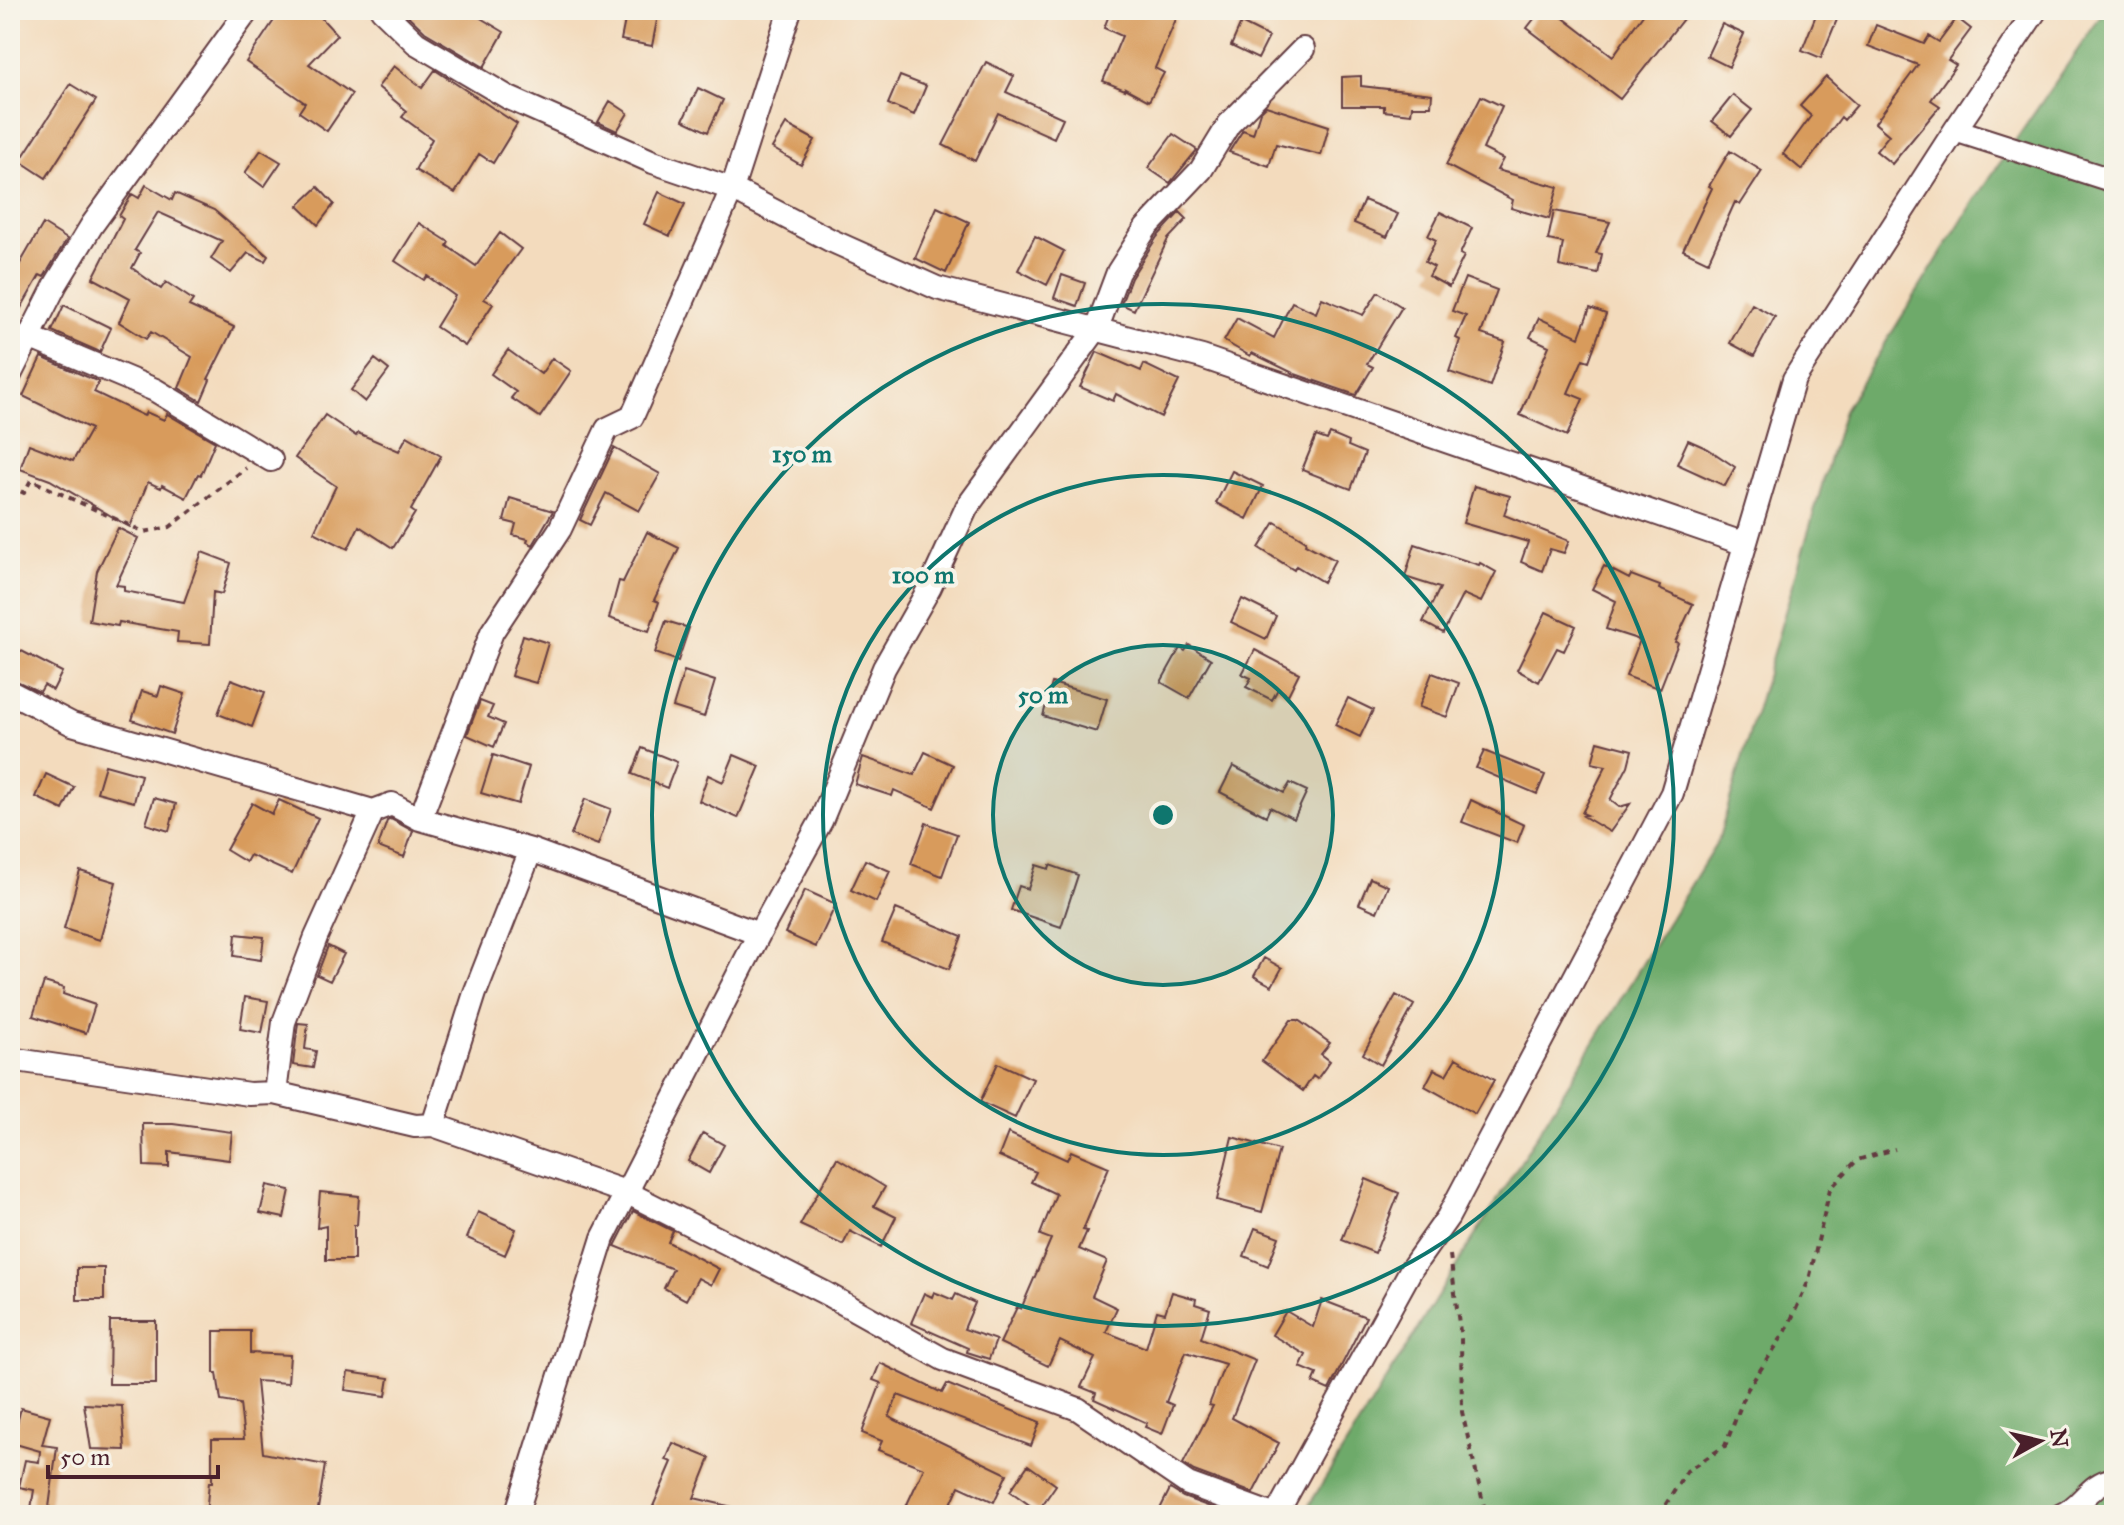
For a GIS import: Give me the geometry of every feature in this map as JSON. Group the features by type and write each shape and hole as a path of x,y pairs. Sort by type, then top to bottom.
{"street":[{"path":"10,375 56,284 92,225 248,10"},
{"path":"382,10 416,43 509,98 653,162 732,189 830,240 937,288 1202,357 1745,544"},
{"path":"420,819 492,632 560,529 607,429 632,417 732,189 790,10"},
{"path":"10,1059 249,1094 275,1093 415,1126 433,1125 628,1193 825,1293 943,1359 1078,1409 1188,1484 1274,1515 1412,1268 1448,1217 1672,793 1794,379 2036,10"},
{"path":"516,1515 603,1238 759,934 821,821 884,668 930,587 967,507 1097,328 1118,272 1146,228 1201,170 1229,124 1303,49"},
{"path":"1955,130 2114,181"},
{"path":"29,337 155,390 267,458"},
{"path":"10,692 72,724 373,811 392,804 420,819 531,850 759,934"},
{"path":"275,1093 284,1022 316,937 373,811"},
{"path":"433,1125 475,993 531,850"},
{"path":"2061,1515 2100,1481 2114,1479"}],"path":[{"path":"10,486 24,493 31,480 144,532 170,527 267,458"},
{"path":"1659,1515 1687,1471 1725,1446 1747,1390 1786,1331 1809,1280 1830,1189 1857,1160 1895,1149"},
{"path":"1450,1253 1461,1339 1462,1412 1486,1515"}],"green space":[{"path":"2105,10 2114,10 2114,1515 1303,1515 1718,841 1844,410 1971,205"}],"building":[{"path":"281,10 314,10 337,35 309,64 352,94 327,131 299,112 305,103 246,62"},
{"path":"402,10 467,10 504,32 484,67 425,32"},
{"path":"627,10 659,10 652,46 621,40"},
{"path":"1111,10 1180,10 1155,68 1164,73 1149,101 1103,81 1122,36 1104,28"},
{"path":"1541,10 1553,10 1613,56 1646,10 1690,10 1620,99 1527,28"},
{"path":"1818,10 1841,10 1821,58 1802,50"},
{"path":"1957,18 1971,29 1948,60 1956,65 1931,100 1940,106 1892,164 1876,151 1889,135 1875,123 1918,65 1868,46 1876,25 1924,44 1929,36 1939,42"},
{"path":"1241,23 1269,37 1258,59 1231,46"},
{"path":"1722,24 1744,34 1729,67 1707,56"},
{"path":"986,62 1014,76 1006,92 1063,118 1054,138 998,113 975,161 943,145"},
{"path":"394,66 422,88 435,70 517,124 493,163 479,154 455,193 415,170 432,139 402,117 407,111 378,87"},
{"path":"900,76 926,86 914,115 888,104"},
{"path":"1361,76 1361,86 1432,94 1431,106 1412,106 1411,114 1384,111 1384,106 1342,106 1342,77"},
{"path":"1826,77 1857,105 1844,120 1841,117 1802,170 1783,154 1811,116 1800,106"},
{"path":"70,84 96,100 46,178 20,161"},
{"path":"698,88 723,100 708,132 683,120"},
{"path":"1733,95 1752,110 1731,136 1712,121"},
{"path":"1481,96 1502,106 1483,149 1503,159 1497,170 1558,187 1549,219 1511,208 1513,200 1446,165"},
{"path":"610,101 628,113 617,131 598,122"},
{"path":"1266,106 1329,126 1321,155 1276,144 1269,166 1229,152 1243,130 1253,134 1260,112"},
{"path":"786,124 815,140 801,165 772,148"},
{"path":"1173,134 1197,150 1170,183 1148,168"},
{"path":"261,150 281,162 264,187 245,173"},
{"path":"1730,151 1762,171 1740,205 1735,202 1708,262 1683,250 1712,188 1709,186"},
{"path":"146,185 172,200 175,193 214,210 268,256 265,261 248,253 231,273 211,259 222,241 158,212 135,250 140,253 132,268 161,289 166,282 193,300 189,306 234,327 208,379 201,401 179,388 192,357 151,332 146,339 119,322 130,298 93,278 123,219 119,216 132,194 139,198"},
{"path":"318,187 334,204 318,225 298,206"},
{"path":"659,192 685,204 670,236 644,224"},
{"path":"1364,200 1398,214 1387,237 1354,223"},
{"path":"937,207 969,222 946,273 915,258"},
{"path":"1554,211 1610,222 1596,253 1602,254 1598,274 1559,266 1563,243 1548,240"},
{"path":"1180,212 1187,219 1168,239 1134,310 1121,304 1131,278 1157,237"},
{"path":"1440,212 1472,228 1460,254 1464,256 1449,287 1429,276 1434,267 1425,262 1436,240 1428,236"},
{"path":"419,223 449,242 447,246 476,266 500,233 521,249 484,299 493,304 465,346 436,327 455,296 427,276 424,280 395,261"},
{"path":"43,224 67,239 44,277 40,275 10,327 10,281"},
{"path":"1035,236 1064,251 1047,285 1018,270"},
{"path":"1062,275 1085,283 1077,306 1054,298"},
{"path":"1465,278 1497,290 1481,334 1505,342 1490,386 1449,372 1460,340 1456,338 1466,316 1452,311"},
{"path":"1378,292 1402,307 1367,364 1373,367 1356,395 1295,374 1252,353 1250,356 1224,341 1237,318 1274,338 1292,302 1316,313 1322,298 1363,315"},
{"path":"1752,304 1775,317 1754,356 1730,343"},
{"path":"64,305 111,328 100,352 52,331"},
{"path":"1590,308 1606,314 1589,361 1583,359 1568,393 1583,399 1567,436 1520,415 1549,346 1530,337 1539,318 1579,337"},
{"path":"508,350 541,374 552,358 571,371 540,417 511,398 516,392 491,374"},
{"path":"1097,352 1141,371 1144,364 1179,381 1161,417 1116,394 1113,401 1080,387"},
{"path":"41,357 99,382 94,392 144,416 146,412 164,420 167,414 215,442 201,475 198,474 186,498 162,485 161,488 148,482 130,527 50,480 20,469 29,444 73,461 91,429 23,396"},
{"path":"375,359 389,370 365,402 351,390"},
{"path":"325,415 356,436 358,433 399,451 407,436 441,456 411,510 415,513 393,548 359,526 348,549 314,532 336,486 295,458"},
{"path":"1330,434 1365,453 1351,489 1302,470 1316,436 1327,440"},
{"path":"1688,440 1735,467 1725,486 1677,464"},
{"path":"614,448 660,474 639,511 606,493 590,525 580,520"},
{"path":"1232,471 1263,486 1247,519 1216,503"},
{"path":"1474,486 1510,496 1504,515 1569,541 1564,553 1550,549 1542,571 1521,562 1528,542 1463,523"},
{"path":"510,498 553,511 533,545 527,542 528,539 513,535 516,524 504,521"},
{"path":"1275,522 1306,541 1305,544 1335,560 1323,582 1296,566 1294,570 1259,548"},
{"path":"118,528 138,538 116,585 124,586 124,591 184,602 202,552 231,563 222,594 213,592 210,644 177,642 178,632 119,622 118,626 89,621 97,571"},
{"path":"647,532 679,548 654,600 659,602 649,631 609,618 619,581 623,582"},
{"path":"1415,544 1480,563 1496,572 1481,602 1463,594 1443,633 1423,622 1440,588 1405,577"},
{"path":"1604,566 1629,579 1631,575 1660,586 1659,589 1693,604 1675,642 1678,643 1660,689 1626,676 1640,640 1606,629 1616,601 1592,589"},
{"path":"1242,599 1276,616 1266,639 1231,622"},
{"path":"1546,612 1576,626 1564,651 1557,648 1539,682 1517,670"},
{"path":"666,621 689,628 678,661 655,653"},
{"path":"523,635 548,643 536,683 511,676"},
{"path":"10,645 62,672 53,690 44,685 40,692 10,678"},
{"path":"1189,645 1211,659 1189,698 1161,682 1180,648 1185,651"},
{"path":"1255,650 1299,673 1288,695 1278,689 1272,700 1246,687 1251,678 1242,674"},
{"path":"684,671 715,681 704,717 673,707"},
{"path":"1432,673 1459,683 1447,717 1419,707"},
{"path":"231,679 265,692 252,727 218,714"},
{"path":"1052,683 1107,699 1097,732 1043,716"},
{"path":"161,686 185,694 172,734 132,720 142,691 158,696"},
{"path":"1348,698 1373,710 1360,737 1335,725"},
{"path":"480,701 493,706 488,717 504,724 494,747 467,735"},
{"path":"1598,741 1632,750 1628,766 1610,800 1619,807 1630,804 1610,832 1582,813 1606,766 1592,763"},
{"path":"642,748 677,762 667,788 632,774"},
{"path":"1484,751 1545,775 1537,794 1476,768"},
{"path":"925,752 953,765 934,808 894,790 892,796 855,784 863,757 914,775"},
{"path":"493,755 529,767 518,804 481,793"},
{"path":"734,755 760,766 738,818 699,801 708,775 723,782"},
{"path":"105,765 141,775 134,802 97,792"},
{"path":"1233,766 1284,793 1290,783 1307,791 1294,819 1270,807 1266,816 1220,792"},
{"path":"46,774 74,787 63,810 36,797"},
{"path":"154,798 176,804 169,831 146,824"},
{"path":"585,799 611,809 598,845 571,835"},
{"path":"279,800 318,818 292,874 250,855 246,862 226,850 252,803 272,814"},
{"path":"1471,800 1524,825 1517,843 1462,822"},
{"path":"391,819 413,831 404,857 378,847 387,821"},
{"path":"926,823 957,834 942,876 911,864"},
{"path":"865,860 890,871 876,902 851,890"},
{"path":"1036,865 1049,869 1050,865 1078,875 1061,927 1011,910 1019,886 1028,889"},
{"path":"80,871 116,882 100,940 64,929"},
{"path":"1370,878 1388,886 1377,912 1359,904"},
{"path":"805,890 836,904 816,947 785,933"},
{"path":"896,909 962,936 949,969 882,942"},
{"path":"236,934 264,937 261,960 234,956"},
{"path":"328,946 344,954 330,981 317,975"},
{"path":"1264,958 1282,968 1272,986 1254,976"},
{"path":"44,982 64,988 63,994 95,1005 86,1033 33,1016"},
{"path":"1396,995 1414,1005 1381,1065 1363,1054"},
{"path":"245,997 268,1001 262,1033 240,1029"},
{"path":"1291,1020 1298,1020 1330,1043 1321,1054 1330,1061 1317,1079 1313,1076 1303,1091 1262,1061"},
{"path":"298,1023 308,1024 305,1049 316,1051 313,1068 293,1065"},
{"path":"1456,1058 1494,1080 1475,1114 1425,1086 1434,1069 1446,1075"},
{"path":"998,1063 1033,1079 1015,1118 980,1102"},
{"path":"143,1124 173,1124 232,1132 229,1160 169,1152 169,1167 144,1166"},
{"path":"703,1133 724,1145 709,1173 688,1161"},
{"path":"1008,1133 1067,1160 1071,1151 1109,1167 1083,1230 1087,1231 1079,1249 1107,1261 1092,1296 1117,1308 1106,1332 1146,1348 1157,1311 1165,1313 1172,1292 1196,1299 1195,1304 1210,1309 1201,1338 1255,1360 1232,1418 1279,1443 1253,1493 1183,1464 1213,1406 1209,1405 1225,1364 1186,1352 1166,1402 1173,1405 1162,1434 1145,1427 1147,1423 1094,1399 1096,1393 1081,1387 1095,1358 1060,1341 1048,1366 1000,1343 1017,1307 1021,1309 1051,1239 1040,1235 1056,1194 1031,1182 1036,1172 999,1156"},
{"path":"1232,1137 1279,1150 1262,1212 1217,1200"},
{"path":"837,1158 885,1187 874,1206 896,1217 881,1247 850,1231 843,1245 800,1225"},
{"path":"1366,1179 1399,1193 1375,1253 1342,1240"},
{"path":"267,1185 290,1190 284,1218 260,1213"},
{"path":"320,1192 359,1196 357,1225 354,1225 354,1260 326,1260 326,1226 317,1228"},
{"path":"633,1211 673,1231 668,1242 719,1269 711,1285 698,1278 686,1300 664,1288 673,1269 615,1246"},
{"path":"478,1212 516,1229 505,1255 467,1238"},
{"path":"1255,1228 1279,1237 1268,1266 1244,1256"},
{"path":"77,1268 104,1268 104,1300 77,1300"},
{"path":"934,1292 953,1300 956,1294 975,1303 964,1329 996,1340 989,1359 967,1352 968,1348 911,1323 924,1293 932,1297"},
{"path":"1322,1300 1366,1317 1329,1390 1313,1383 1317,1374 1300,1367 1306,1355 1272,1335 1286,1311 1313,1327"},
{"path":"110,1321 156,1321 156,1384 109,1384"},
{"path":"214,1331 250,1331 250,1353 290,1355 288,1383 256,1381 263,1453 325,1465 317,1515 257,1512 257,1515 206,1515 209,1482 212,1482 212,1439 244,1439 240,1404 221,1401 217,1373 214,1373"},
{"path":"880,1363 942,1393 947,1384 1040,1422 1031,1446 898,1395 889,1417 1007,1474 994,1502 959,1486 946,1515 902,1515 924,1468 878,1450 882,1441 862,1433 881,1383 873,1380"},
{"path":"348,1372 389,1378 386,1396 345,1390"},
{"path":"84,1404 122,1406 125,1450 91,1449"},
{"path":"21,1408 50,1416 42,1445 57,1447 48,1515 30,1515 34,1490 19,1487 25,1460 39,1462 40,1451 12,1443"},
{"path":"673,1443 710,1458 694,1498 737,1508 736,1515 661,1515 651,1511 672,1462 666,1460"},
{"path":"1028,1465 1056,1485 1038,1511 1010,1491"},
{"path":"1170,1489 1183,1497 1232,1515 1157,1515"}]}
